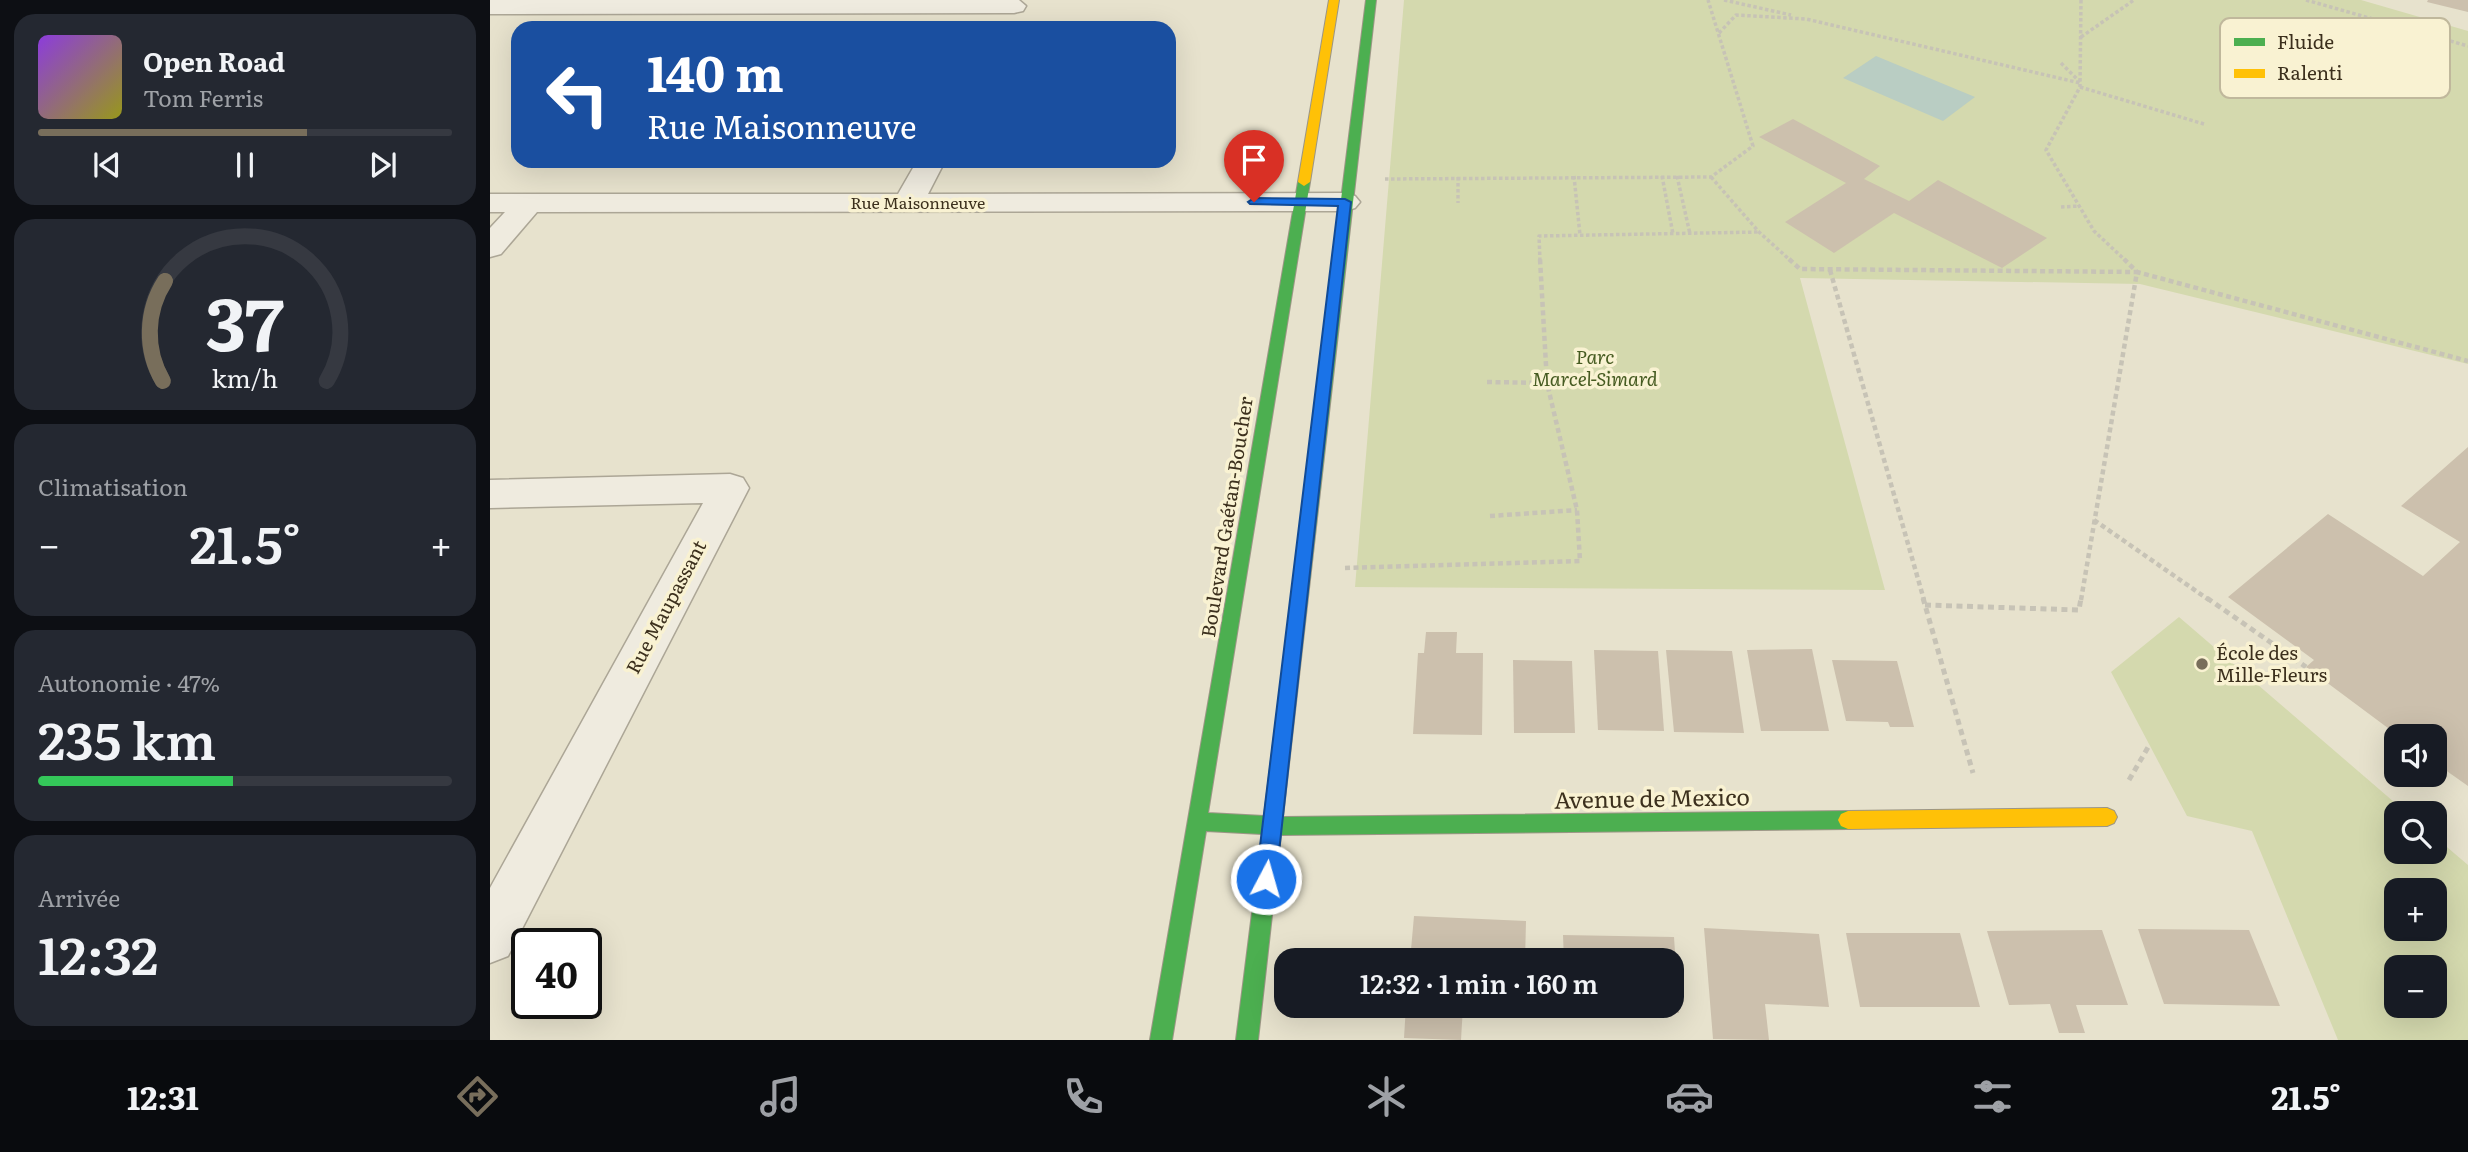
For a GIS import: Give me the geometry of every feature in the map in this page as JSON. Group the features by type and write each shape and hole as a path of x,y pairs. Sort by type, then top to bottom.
{"street":[{"name":"Boulevard Gaétan-Boucher","path":"1161,1040 1334,0"},
{"path":"1247,1040 1371,0"},
{"path":"490,7 1015,3 1006,21"},
{"path":"908,203 926,168"},
{"name":"Rue Maisonneuve","path":"490,203 1345,202"},
{"path":"490,247 529,203"},
{"name":"Rue Maupassant","path":"490,494 730,488 490,938"},
{"name":"Avenue de Mexico","path":"1198,821 1272,826 2107,817"}],"path":[{"path":"1384,180 1388,177 1710,177 1753,146 1708,0"},
{"path":"1724,0 2080,85 2204,124"},
{"path":"2081,0 2080,85 2046,149 2094,231 2137,272"},
{"path":"2081,37 2134,0"},
{"path":"2306,0 2369,18"},
{"path":"1718,34 1735,15 1806,19"},
{"path":"2450,41 2468,46"},
{"path":"2061,63 2080,85"},
{"path":"1677,176 1690,234"},
{"path":"1458,177 1458,203"},
{"path":"1574,177 1580,235"},
{"path":"1662,177 1673,234"},
{"path":"1710,177 1759,232 1800,269 2137,272 2468,361"},
{"path":"2062,207 2080,206"},
{"path":"1302,569 1580,561 1577,510 1547,383 1539,236 1759,232"},
{"path":"1829,270 1986,818"},
{"path":"1925,605 2079,610 2137,272"},
{"path":"1487,382 1547,383"},
{"path":"1490,516 1577,510"},
{"path":"2094,520 2306,667"}],"green space":[{"name":"Parc Marcel-Simard","path":"1404,0 2361,0 2423,18 2220,18 2220,98 2450,98 2450,26 2468,31 2468,364 2140,284 1800,278 1885,590 1355,587"},
{"path":"2179,617 2393,801 2384,801 2384,864 2447,864 2447,847 2468,865 2468,1040 2338,1040 2252,831 2187,816 2111,672"}],"shaded area":[{"path":"1876,56 1975,97 1943,121 1843,78"}],"building":[{"path":"2468,0 2468,12 2427,2"},
{"path":"1793,119 1880,166 1864,179 1909,201 1938,180 2047,238 2002,268 1894,213 1834,253 1785,222 1846,183 1759,137"},
{"path":"2468,447 2468,786 2447,771 2447,724 2384,725 2306,667 2314,660 2228,597 2328,514 2423,576 2460,542 2401,506"},
{"path":"1426,632 1457,632 1456,653 1483,653 1482,735 1413,734 1418,653 1424,653"},
{"path":"1812,649 1829,731 1761,731 1747,650"},
{"path":"1594,650 1658,651 1664,731 1598,730"},
{"path":"1666,650 1732,651 1744,733 1674,732"},
{"path":"1513,660 1572,661 1575,733 1514,733"},
{"path":"1832,660 1897,661 1914,727 1890,727 1888,722 1846,721"},
{"path":"1414,916 1526,921 1525,948 1411,948"},
{"path":"1704,928 1819,934 1829,1007 1765,1004 1769,1040 1713,1039"},
{"path":"2138,929 2249,930 2280,1006 2164,1004"},
{"path":"2102,930 2128,1005 2076,1005 2085,1033 2059,1033 2050,1004 2009,1005 1987,931"},
{"path":"1846,933 1960,933 1980,1007 1860,1007"},
{"path":"1563,935 1674,937 1675,948 1564,948"},
{"path":"1405,1018 1462,1018 1461,1040 1404,1038"}],"traffic: fast":[{"path":"1247,1040 1371,0"},
{"path":"1161,1040 1304,182"},
{"path":"1198,821 1272,826 1848,820"}],"traffic: slow":[{"path":"1304,182 1334,0"},
{"path":"1848,820 2107,817"}],"place":[{"name":"École des Mille-Fleurs","path":"2202,664"}],"route":[{"path":"1254,202 1345,202 1266,879"}]}
